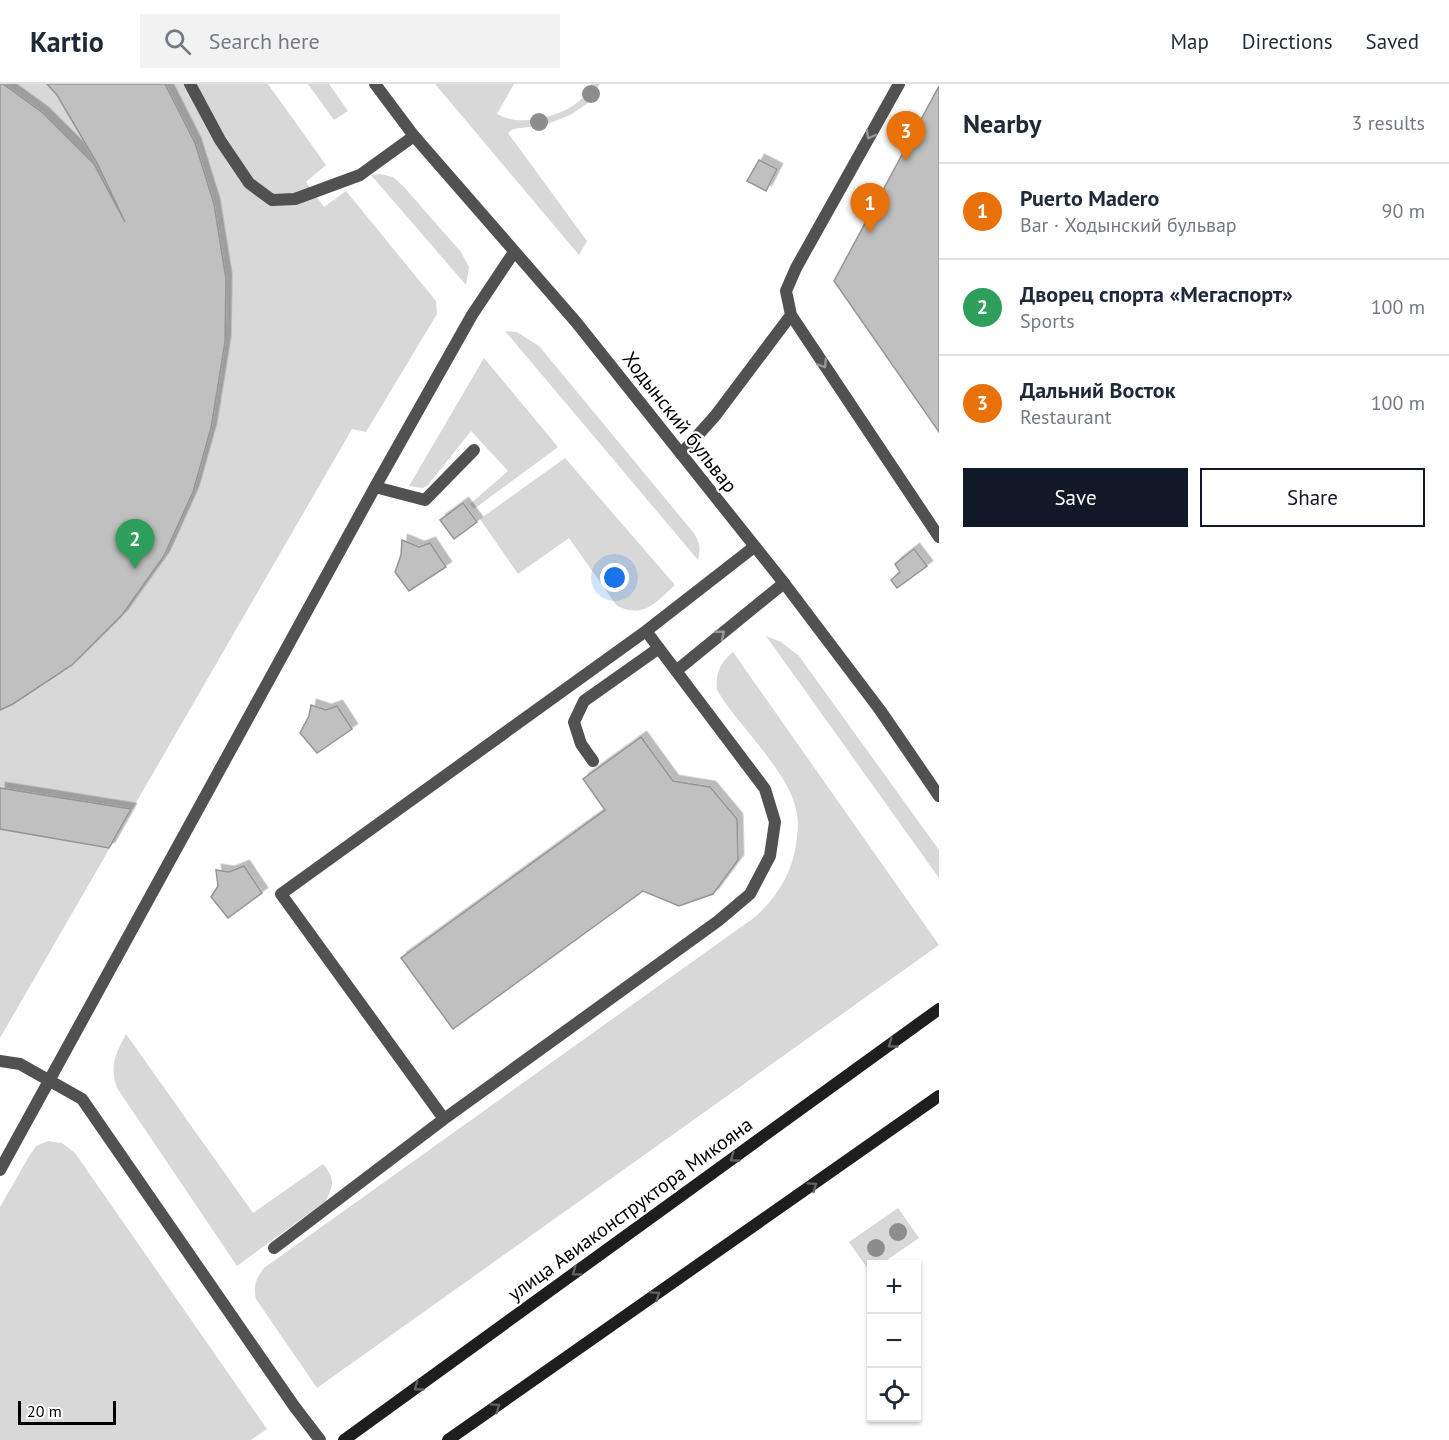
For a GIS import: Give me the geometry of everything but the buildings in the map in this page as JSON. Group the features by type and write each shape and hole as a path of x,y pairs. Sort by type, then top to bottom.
{"street":[{"path":"190,84 220,140 249,183 272,200 295,199 360,175 414,136"},
{"name":"Ходынский бульвар","path":"375,84 414,136 576,322 784,583 880,710 939,796"},
{"path":"898,84 796,268 786,291 791,315 939,537"},
{"path":"0,1170 375,487 472,315 514,252"},
{"path":"681,454 715,416 791,315"},
{"path":"375,487 425,500 474,450"},
{"path":"444,1119 281,894 646,631 754,547"},
{"path":"676,671 784,583"},
{"path":"274,1248 444,1119 718,921 750,894 770,856 775,822 765,789 646,631"},
{"path":"593,761 581,744 574,722 584,701 659,648"},
{"name":"улица Авиаконструктора Микояна","path":"344,1440 939,1009"},
{"path":"0,1060 20,1064 82,1099 320,1440"},
{"path":"448,1440 939,1096"}],"shaded area":[{"path":"0,84 268,84 326,165 306,182 324,207 346,191 436,301 437,314 366,432 352,429 0,1038"},
{"path":"308,84 329,84 348,111 334,120"},
{"path":"435,84 514,84 497,114 516,120 527,120 559,113 582,99 591,84 600,84 591,101 570,115 545,125 513,129 508,133 587,241 579,255"},
{"path":"380,174 393,177 403,186 461,252 469,267 466,285 371,175"},
{"path":"505,331 517,332 539,346 693,532 699,545 698,560"},
{"path":"484,358 558,447 474,509 470,504 508,471 471,431 428,485 423,488 409,486"},
{"path":"565,458 675,585 649,607 635,611 617,606 569,538 518,574 480,519"},
{"path":"766,636 781,642 799,656 939,850 939,878"},
{"path":"733,652 939,945 317,1388 256,1299 256,1282 264,1268 755,917 780,887 795,851 797,814 793,798 775,766 717,690 719,669"},
{"path":"126,1034 253,1213 323,1164 332,1181 326,1201 237,1266 117,1088 114,1066"},
{"path":"48,1141 62,1143 75,1153 267,1429 251,1440 0,1440 0,1207 36,1146"},
{"path":"898,1208 919,1238 887,1260 867,1260 867,1268 849,1242"}],"place":[{"name":"Дальний Восток","path":"906,161"},
{"name":"Puerto Madero","path":"870,233"},
{"name":"Дворец спорта «Мегаспорт»","path":"135,569"}]}
